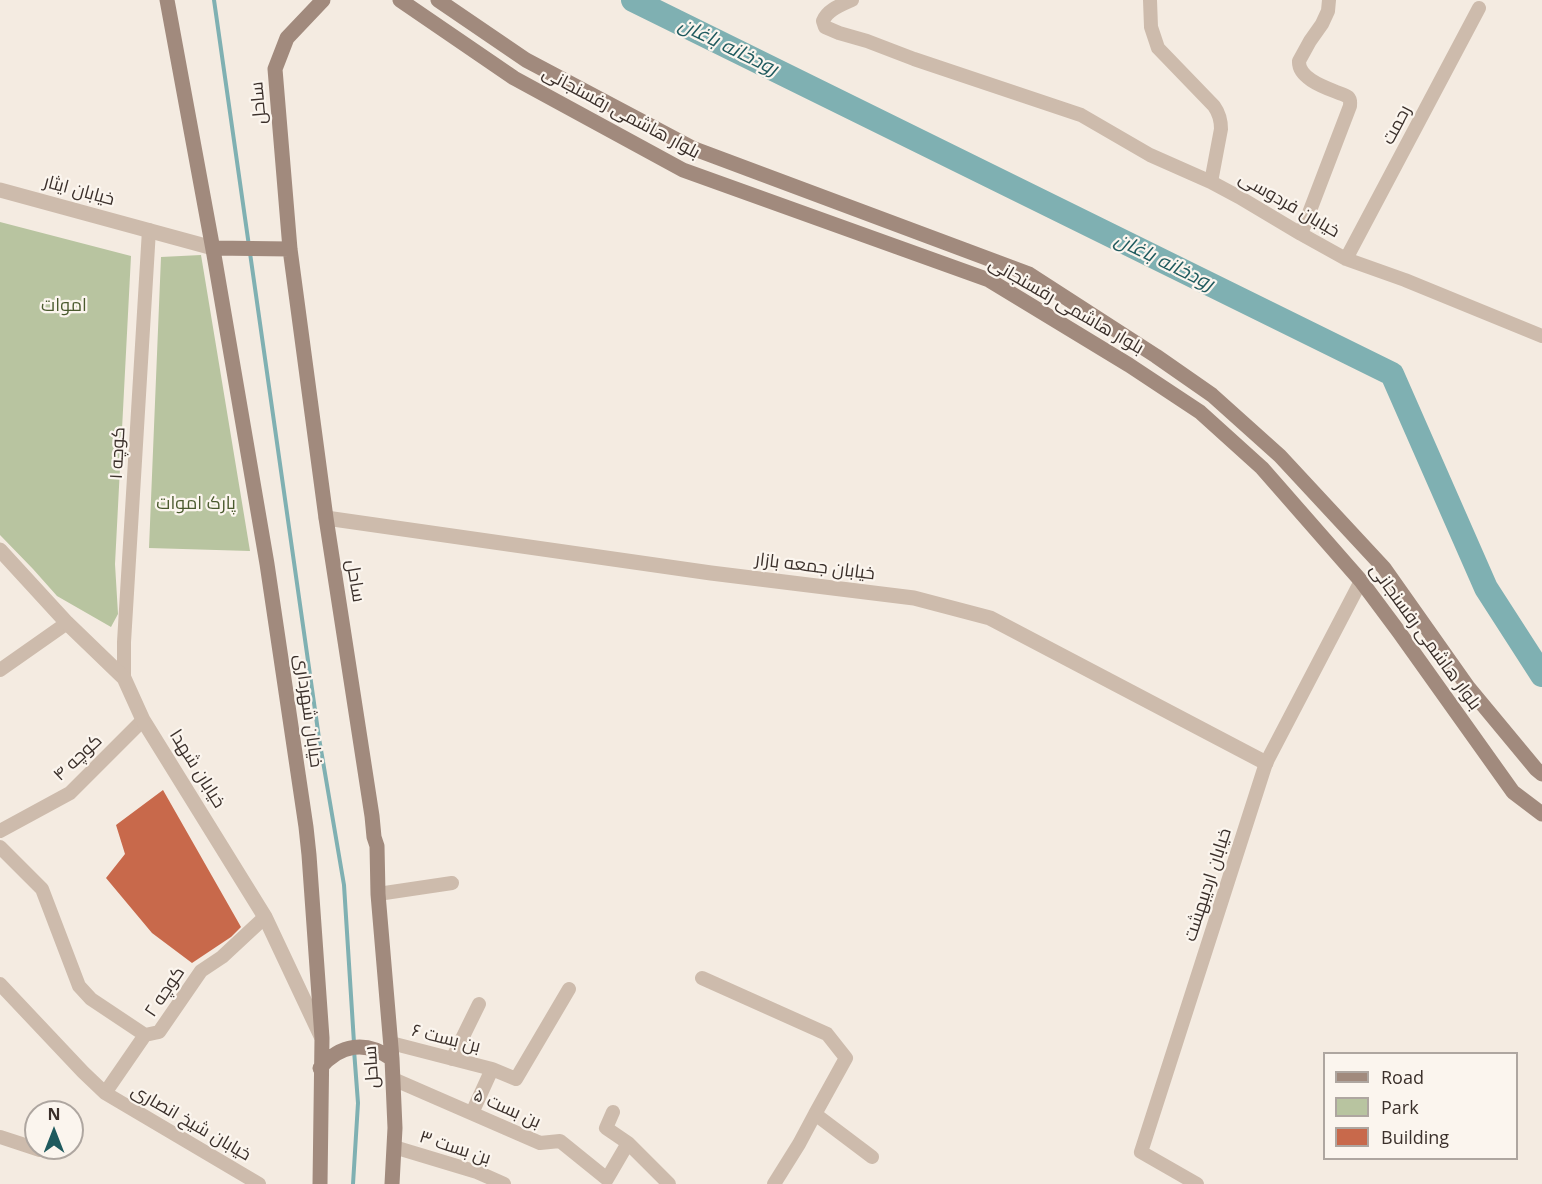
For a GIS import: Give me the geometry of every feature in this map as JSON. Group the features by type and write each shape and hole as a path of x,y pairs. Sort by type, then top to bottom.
{"main road":[{"name":"خیابان شهرداری","path":"167,0 213,248 267,564 306,827 322,1038 320,1184"},
{"name":"ساحل","path":"323,0 287,38 275,69 290,249 326,518 377,846 378,894 393,1078 395,1128 392,1184"},
{"name":"بلوار هاشمی رفسنجانی","path":"400,0 514,78 683,170 989,280 1129,365 1200,412 1262,468 1360,581 1406,641 1513,792 1542,814"},
{"name":"بلوار هاشمی رفسنجانی","path":"438,0 526,60 692,148 1029,274 1212,395 1280,456 1384,568 1468,687 1542,774"},
{"path":"514,78 526,60"},
{"path":"213,248 290,249"},
{"path":"1200,412 1212,395"},
{"path":"320,1068 335,1054 354,1047 374,1049 383,1053 391,1051"}],"street":[{"path":"852,0 826,15 823,21 825,27 1081,115 1150,155 1211,182"},
{"name":"خیابان فردوسی","path":"1150,0 1151,27 1158,48 1214,106 1221,121 1211,182 1346,259 1405,280 1542,336"},
{"path":"1301,234 1350,106 1348,97 1306,76 1299,66 1299,61 1325,17 1329,0"},
{"name":"رحمت","path":"1346,259 1479,8"},
{"name":"خیابان ایثار","path":"0,190 213,248"},
{"name":"کوچه ۱","path":"124,678 124,642 149,230"},
{"name":"خیابان جمعه بازار","path":"326,518 711,573 914,598 990,618 1266,763"},
{"name":"خیابان شهدا","path":"0,550 67,623 124,678 143,720 265,918 322,1038"},
{"name":"خیابان اردیبهشت","path":"1197,1184 1141,1152 1266,763 1360,581"},
{"path":"1,667 67,623"},
{"name":"کوچه ۴","path":"0,831 70,793 143,720"},
{"path":"0,847 42,889 80,986 91,999 145,1035"},
{"path":"378,894 452,883"},
{"name":"کوچه ۲","path":"105,1093 145,1035 159,1032 201,971 222,957 265,918"},
{"path":"702,978 827,1034 846,1058 799,1144 774,1184"},
{"name":"خیابان شیخ انصاری","path":"0,984 105,1093 259,1184"},
{"name":"بن بست ۶","path":"391,1051 452,1059 492,1069 516,1079 569,989"},
{"path":"452,1059 479,1004"},
{"path":"472,1113 492,1069"},
{"name":"بن بست ۵","path":"393,1078 540,1143 560,1141 607,1179 628,1143"},
{"path":"613,1112 606,1128 628,1143 669,1184"},
{"path":"815,1114 872,1157"},
{"path":"0,1137 24,1145"},
{"name":"بن بست ۳","path":"394,1147 477,1172 504,1184"}],"green space":[{"name":"اموات","path":"0,222 131,256 115,564 118,614 111,627 57,596 0,535"},
{"name":"پارک اموات","path":"201,255 250,551 149,548 161,257"}],"building":[{"path":"163,790 241,927 231,937 192,963 152,933 106,878 125,854 116,825"}],"waterway":[{"path":"214,0 249,246"},
{"name":"رودخانه باغان","path":"633,0 1392,374 1486,588 1542,675"},
{"path":"250,253 319,738 344,885 354,1043"},
{"path":"353,1184 358,1103 354,1050"}]}
